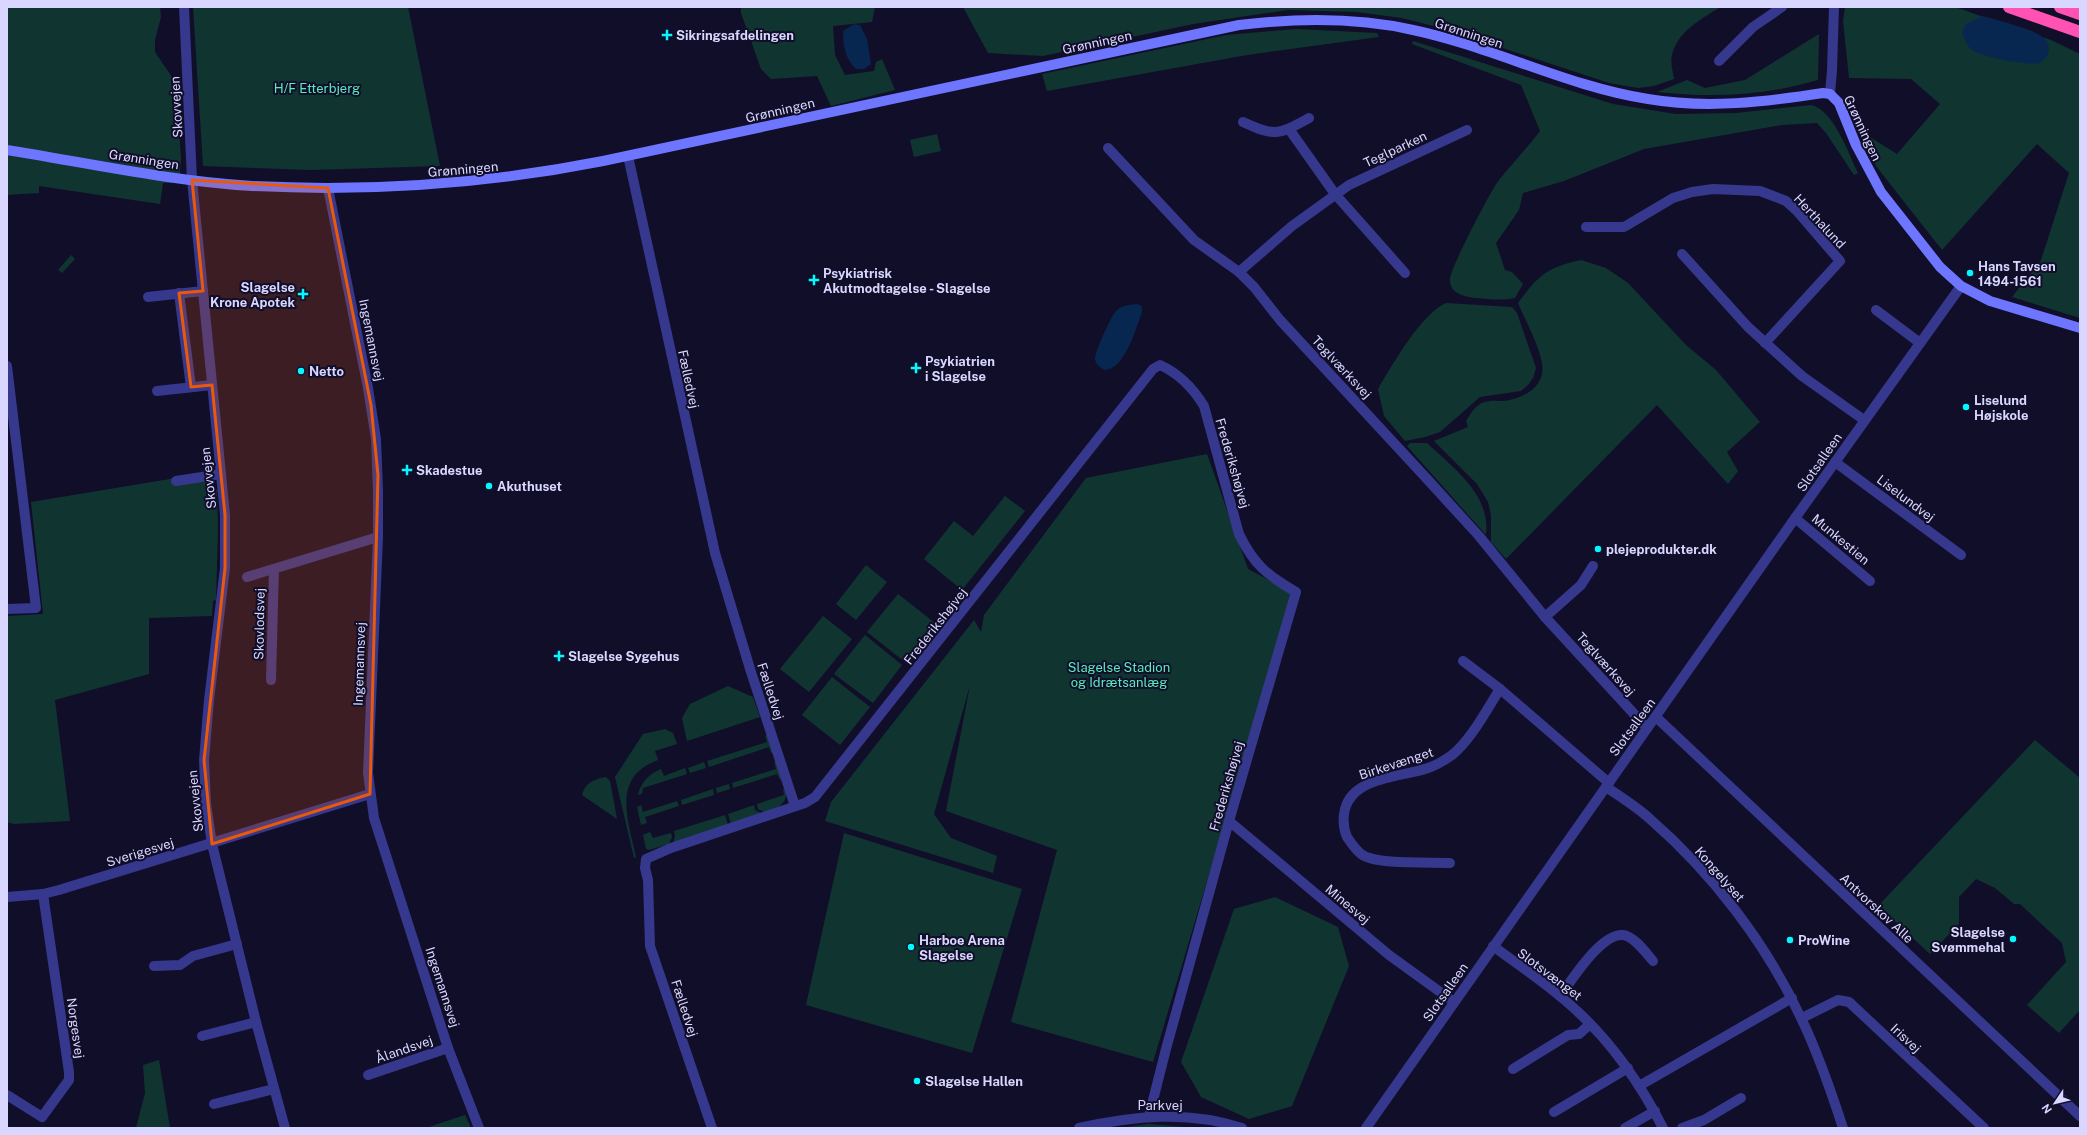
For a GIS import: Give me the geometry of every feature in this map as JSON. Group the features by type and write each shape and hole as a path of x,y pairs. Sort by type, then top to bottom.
{"highway":[{"path":"2008,7 2080,32"},
{"path":"2060,7 2080,14"}],"main road":[{"name":"Grønningen","path":"7,150 192,180 251,186 385,188 505,178 628,156 1204,32 1282,20 1322,19 1368,22 1413,30 1455,41 1586,86 1650,100 1722,104 1766,102 1823,93 1830,94 1839,103 1856,145 1880,192 1934,261 1961,286 1990,301 2080,328"}],"street":[{"name":"Skovvejen","path":"184,7 192,180 225,515 225,568 209,700 204,760 206,804 212,844 256,1022 285,1128"},
{"path":"1718,61 1753,27 1782,7"},
{"path":"1830,94 1834,7"},
{"path":"1243,122 1265,132 1275,133 1289,129 1309,118"},
{"path":"1289,129 1335,194 1405,273"},
{"name":"Teglparken","path":"1239,272 1292,226 1335,194 1368,175 1467,130"},
{"name":"Teglværksvej","path":"1108,148 1194,240 1239,272 1254,287 1280,320 1479,536 1545,617 1647,728"},
{"name":"Fælledvej","path":"628,156 715,554 751,672 795,806 672,848 646,859 645,868 648,880 648,930 650,946 712,1128"},
{"name":"Ingemannsvej","path":"328,188 372,405 378,475 378,537 368,765 370,794 374,818 448,1048 479,1128"},
{"name":"Herthalund","path":"1586,227 1624,227 1673,198 1692,192 1713,189 1760,191 1786,201 1798,211 1840,261 1765,342"},
{"path":"1682,254 1748,328 1802,376 1864,420"},
{"name":"Slotsalleen","path":"1366,1128 1864,420 1961,286"},
{"path":"148,297 203,291"},
{"path":"179,293 191,387"},
{"path":"1876,310 1920,343"},
{"name":"Frederikshøjvej","path":"795,806 815,798 1153,370 1160,365 1184,380 1196,392 1204,406 1239,534 1247,551 1256,564 1268,576 1296,592 1166,1049 1149,1116"},
{"path":"7,366 36,608 7,609"},
{"path":"157,391 212,385"},
{"name":"Liselundvej","path":"1835,462 1961,555"},
{"path":"176,481 221,474"},
{"name":"Munkestien","path":"1795,518 1870,581"},
{"name":"Skovlodsvej","path":"248,576 378,537"},
{"path":"1545,617 1581,585 1594,566"},
{"name":"Skovlodsvej","path":"271,680 274,569"},
{"path":"1463,661 1500,689 1608,785"},
{"name":"Birkevænget","path":"1450,863 1377,861 1361,854 1350,843 1345,832 1343,820 1345,808 1349,798 1359,788 1369,783 1428,768 1453,754 1462,745 1500,689"},
{"name":"Antvorskov Alle","path":"1656,717 2080,1116"},
{"name":"Kongelyset","path":"1608,785 1650,818 1712,882 1743,921 1792,998 1802,1018 1826,1075 1843,1128"},
{"name":"Sverigesvej","path":"7,897 43,894 212,844 370,794"},
{"name":"Minesvej","path":"1230,821 1389,954 1454,1002"},
{"name":"Norgesvej","path":"7,1095 42,1117 69,1080 43,894"},
{"path":"1560,996 1598,947 1608,939 1623,935 1631,939 1653,961"},
{"path":"154,966 180,965 192,956 237,944"},
{"name":"Slotsvænget","path":"1493,946 1560,996 1590,1024 1628,1068 1655,1111 1663,1128"},
{"path":"1639,1086 1792,998"},
{"name":"Irisvej","path":"1802,1018 1838,1000 1849,1002 1984,1128"},
{"path":"202,1036 256,1022"},
{"path":"1513,1069 1568,1035 1578,1034 1590,1024"},
{"name":"Ålandsvej","path":"368,1075 448,1048"},
{"path":"1554,1112 1628,1068"},
{"path":"214,1104 274,1089"},
{"path":"1682,1128 1704,1120 1741,1098"},
{"path":"1625,1128 1655,1111"},
{"name":"Parkvej","path":"1079,1128 1119,1119 1149,1116 1192,1117 1242,1128"}],"highlighted area":[{"path":"192,180 328,188 371,405 378,475 370,794 212,844 204,760 225,568 225,515 212,385 191,387 179,293 203,291"}],"green space":[{"path":"7,7 160,7 161,17 155,40 155,52 176,83 181,159 179,183 163,183 160,204 39,186 39,193 7,195"},
{"name":"H/F Etterbjerg","path":"193,7 408,7 440,166 311,170 203,166"},
{"path":"741,7 875,7 872,22 833,26 835,55 845,75 874,71 876,62 882,59 895,90 831,106 817,76 771,79 761,69 741,13"},
{"path":"963,7 1721,7 1691,26 1679,39 1671,58 1674,79 1654,86 1638,88 1609,83 1445,29 1402,18 1356,12 1288,10 1193,24 1043,56 988,53"},
{"path":"1845,7 1955,7 2051,40 2080,54 2080,318 2012,297 2041,260 2069,173 2037,144 1942,250 1876,166 1862,132 1897,154 1940,104 1911,79 1849,78 1843,21"},
{"path":"1297,29 1377,33 1379,37 1247,55 1047,91 1042,74 1226,35"},
{"path":"1819,34 1818,80 1778,89 1738,94 1698,95 1657,92 1687,80 1705,88 1745,80"},
{"path":"1413,41 1613,104 1676,114 1736,113 1811,105 1827,115 1833,123 1845,144 1858,173 1854,175 1826,133 1817,123 1781,125 1644,149 1564,181 1523,193 1519,210 1496,243 1505,270 1512,272 1523,284 1515,298 1496,300 1467,297 1458,293 1452,288 1450,279 1452,272 1488,198 1499,180 1540,131 1521,85 1412,44"},
{"path":"937,134 941,151 914,157 910,140"},
{"path":"71,255 75,259 62,273 58,270"},
{"path":"1581,260 1606,268 1628,283 1686,345 1716,370 1760,422 1727,452 1738,471 1728,484 1657,405 1506,559 1491,542 1491,515 1488,502 1477,484 1434,441 1468,427 1466,421 1474,409 1482,403 1511,400 1532,390 1537,385 1542,372 1542,363 1535,340 1518,303 1544,274 1560,266"},
{"path":"1446,303 1512,307 1517,313 1536,368 1533,378 1521,391 1480,397 1440,432 1405,441 1384,416 1378,389 1399,354 1417,329 1436,309"},
{"path":"1410,443 1427,443 1468,483 1483,507 1486,520 1486,535 1407,446"},
{"name":"Slagelse Stadion og Idrætsanlæg","path":"1207,454 1248,569 1293,593 1153,1062 1011,1022 1057,850 946,811 970,685 934,814 951,838 997,856 993,873 825,821 831,802 974,620 981,632 984,615 1086,478"},
{"path":"212,472 213,490 217,490 218,528 216,600 213,601 212,616 149,618 149,674 55,700 70,821 14,824 7,822 7,616 43,614 31,502"},
{"path":"1005,496 1025,511 962,590 924,559 954,521 973,536"},
{"path":"866,565 887,582 856,620 836,604"},
{"path":"898,594 935,623 905,662 867,632"},
{"path":"823,616 852,639 809,692 780,669"},
{"path":"865,635 902,665 873,703 834,674"},
{"path":"832,677 870,707 840,745 802,715"},
{"path":"728,686 753,697 760,717 687,741 682,718 690,704"},
{"path":"665,729 673,733 677,744 655,751 658,760 643,768 634,777 628,788 626,801 627,815 636,857 634,858 615,777 643,734"},
{"path":"768,734 774,752 771,753 769,747 709,767 707,761 767,742 765,736"},
{"path":"2035,740 2080,778 2080,1010 2059,1033 2027,1005 2066,962 2062,943 2020,904 2014,904 1995,888 1976,879 1959,897 1959,924 1930,954 1878,906"},
{"path":"777,761 783,779 780,780 777,774 733,788 732,783 776,769 774,762"},
{"path":"704,762 706,768 690,773 688,768"},
{"path":"685,768 687,774 643,788 642,794 638,795 643,782 657,771 661,769 664,776"},
{"path":"606,777 610,781 617,819 582,795 585,787 591,782"},
{"path":"729,784 730,789 717,793 716,788"},
{"path":"786,788 786,798 779,807 766,813 758,809 757,804 784,795 783,789"},
{"path":"713,789 714,795 682,805 681,800"},
{"path":"677,801 679,806 645,817 647,823 641,825 637,807 641,805 643,812"},
{"path":"754,805 755,810 763,814 731,824 728,814"},
{"path":"725,815 728,825 673,843 675,836 674,831"},
{"path":"650,832 653,838 671,833 672,837 669,844 649,850 646,849 643,835"},
{"name":"Harboe Arena Slagelse","path":"844,833 1022,889 972,1053 806,1005"},
{"path":"1275,897 1338,927 1349,966 1292,1106 1249,1119 1201,1097 1181,1062 1234,909"},
{"path":"159,1060 170,1128 136,1128 145,1093 143,1065"},
{"path":"465,1115 471,1128 426,1128"},
{"path":"1148,1124 1198,1128 1120,1128"}],"water":[{"path":"1983,16 2026,29 2041,36 2048,44 2048,55 2039,63 2033,64 1995,58 1972,50 1964,39 1962,32 1966,24"},
{"path":"854,24 860,25 867,39 871,64 864,69 856,69 852,65 844,47 843,31"},
{"path":"1137,304 1142,306 1142,312 1129,347 1118,363 1111,368 1104,370 1097,364 1095,358 1107,326 1118,309"}],"place":[{"name":"Sikringsafdelingen","path":"667,35"},
{"name":"Hans Tavsen 1494-1561","path":"1970,273"},
{"name":"Psykiatrisk Akutmodtagelse - Slagelse","path":"814,280"},
{"name":"Slagelse Krone Apotek","path":"303,294"},
{"name":"Psykiatrien i Slagelse","path":"916,368"},
{"name":"Netto","path":"301,371"},
{"name":"Liselund Højskole","path":"1966,407"},
{"name":"Skadestue","path":"407,470"},
{"name":"Akuthuset","path":"489,486"},
{"name":"plejeprodukter.dk","path":"1598,549"},
{"name":"Slagelse Sygehus","path":"559,656"},
{"name":"Slagelse Svømmehal","path":"2013,939"},
{"name":"ProWine","path":"1790,940"},
{"name":"Harboe Arena Slagelse","path":"911,947"},
{"name":"Slagelse Hallen","path":"917,1081"}]}
